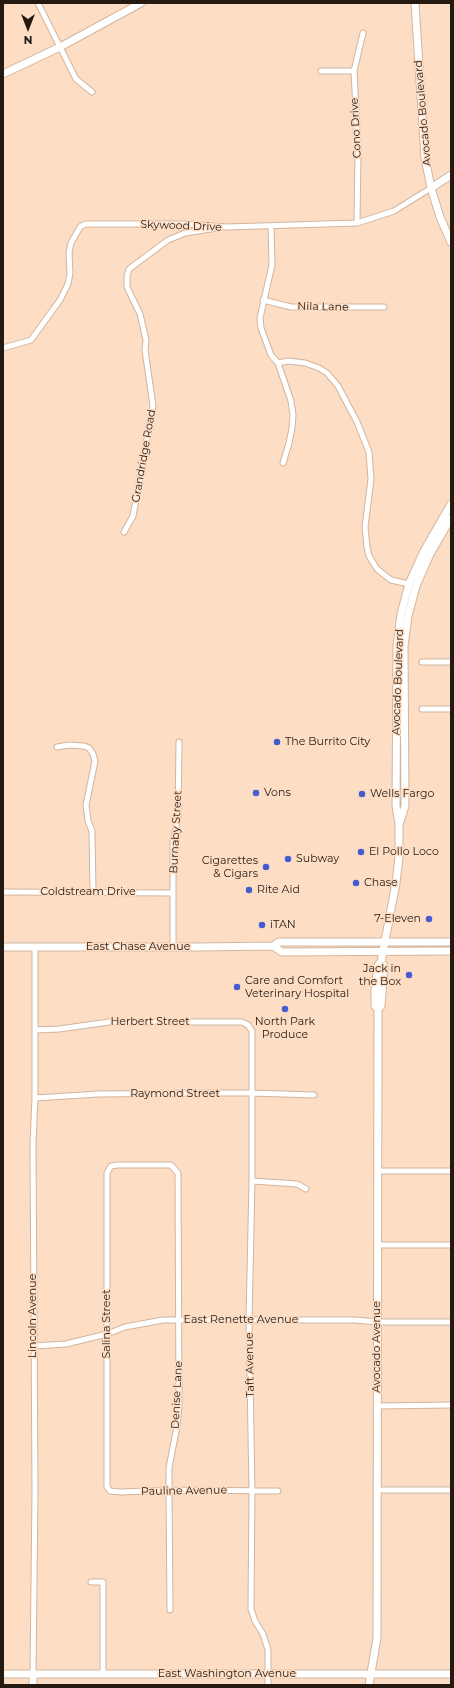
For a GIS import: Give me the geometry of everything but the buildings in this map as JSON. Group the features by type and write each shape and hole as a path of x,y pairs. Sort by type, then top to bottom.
{"main road":[{"path":"3,74 60,47 141,3"},
{"name":"Avocado Boulevard","path":"415,3 425,158 431,188 440,217 451,242"},
{"path":"431,188 451,175"},
{"name":"Avocado Boulevard","path":"385,941 400,857 400,824 396,806 397,646 401,614 409,584 424,551 451,504"},
{"name":"Avocado Boulevard","path":"400,824 405,806 404,646 408,616 416,586 430,554 451,518"},
{"name":"Avocado Avenue","path":"369,1685 377,1638 378,1008 375,1006 378,965 381,962 385,941"},
{"name":"East Chase Avenue","path":"3,947 273,946 279,942 451,942"},
{"name":"East Chase Avenue","path":"273,946 282,952 451,951"},
{"name":"East Washington Avenue","path":"3,1674 451,1674"},
{"name":"Lincoln Avenue","path":"33,1674 33,1685"}],"street":[{"path":"38,3 76,78 92,92"},
{"name":"Cono Drive","path":"357,223 358,150 354,71 363,33"},
{"path":"321,71 354,71"},
{"name":"Skywood Drive","path":"3,348 32,340 60,300 69,278 71,243 80,227 85,224 185,224 219,227 357,223 394,211 431,188"},
{"path":"271,226 272,265 260,318 261,328 271,355 278,363 291,401 293,415 290,443 283,463"},
{"name":"Grandridge Road","path":"124,532 133,516 153,406 145,350 146,340 140,314 127,287 128,272 168,240 185,233 211,230 219,227"},
{"name":"Nila Lane","path":"263,300 291,307 384,308"},
{"path":"278,363 288,361 305,363 319,368 327,373 338,386 357,422 369,452 371,479 365,527 369,556 377,569 391,580 409,584"},
{"path":"422,662 451,662"},
{"path":"422,709 451,709"},
{"name":"Burnaby Street","path":"173,947 173,841 178,819 179,742"},
{"path":"57,747 69,745 84,746 89,748 93,754 94,761 86,805 88,821 92,831 93,892"},
{"name":"Coldstream Drive","path":"3,892 173,893"},
{"name":"Lincoln Avenue","path":"33,1674 35,1495 33,1144 35,1098 35,947"},
{"name":"Herbert Street","path":"35,1030 59,1029 109,1022 242,1022 248,1025 252,1031 252,1042"},
{"name":"Taft Avenue","path":"252,1042 252,1181 249,1320 252,1490 251,1609 255,1621 263,1634 268,1650 268,1685"},
{"name":"Raymond Street","path":"35,1098 98,1094 252,1093 314,1095"},
{"name":"Denise Lane","path":"107,1176 111,1166 171,1165 176,1169 178,1178 178,1406 177,1426 169,1465 170,1610"},
{"path":"377,1171 451,1171"},
{"name":"Salina Street","path":"107,1176 107,1472"},
{"path":"252,1181 298,1184 306,1188"},
{"path":"377,1245 451,1245"},
{"name":"East Renette Avenue","path":"33,1346 66,1344 107,1334 142,1323 179,1320 354,1320 377,1322 451,1322"},
{"path":"378,1406 451,1405"},
{"name":"Pauline Avenue","path":"107,1472 107,1487 110,1491 278,1490"},
{"path":"378,1490 451,1490"},
{"path":"91,1582 103,1582 103,1674"}],"place":[{"name":"The Burrito City","path":"277,742"},
{"name":"Vons","path":"256,793"},
{"name":"Wells Fargo","path":"362,794"},
{"name":"El Pollo Loco","path":"361,852"},
{"name":"Subway","path":"288,859"},
{"name":"Cigarettes & Cigars","path":"266,867"},
{"name":"Chase","path":"356,883"},
{"name":"Rite Aid","path":"249,890"},
{"name":"7-Eleven","path":"429,919"},
{"name":"iTAN","path":"262,925"},
{"name":"Jack in the Box","path":"409,975"},
{"name":"Care and Comfort Veterinary Hospital","path":"237,987"},
{"name":"North Park Produce","path":"285,1009"}]}
